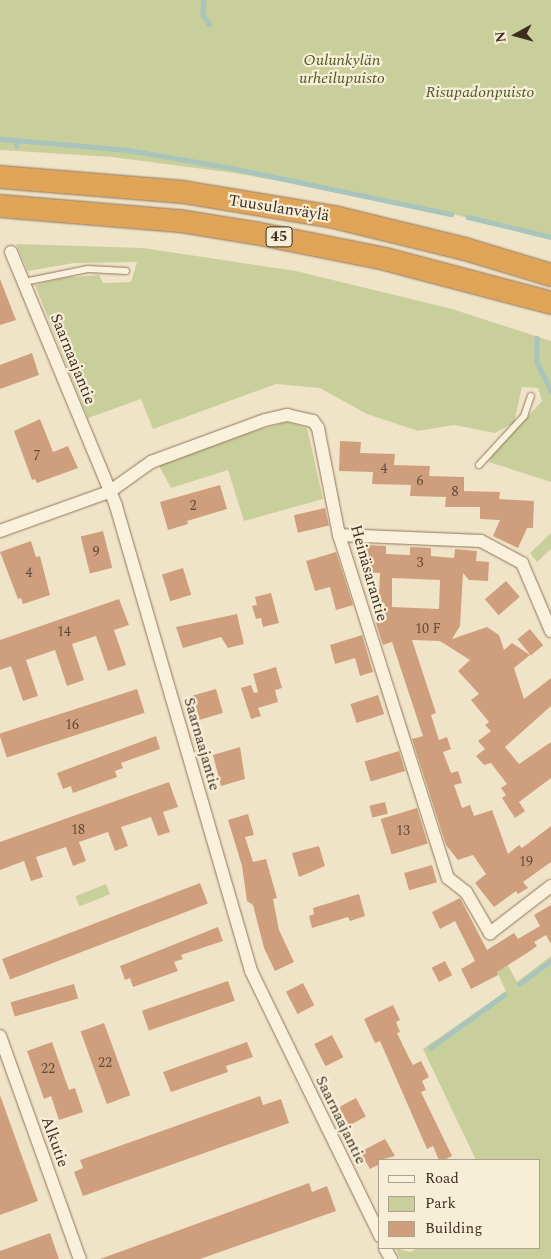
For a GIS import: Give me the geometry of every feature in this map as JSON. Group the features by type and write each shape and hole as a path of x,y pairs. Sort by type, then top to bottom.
{"highway":[{"name":"Tuusulanväylä","path":"0,177 183,192 334,217 465,250 551,276"},
{"name":"Tuusulanväylä","path":"0,206 171,220 255,233 386,259 551,303"}],"street":[{"name":"Saarnaajantie","path":"11,252 119,515 251,971 378,1232"},
{"name":"Heinäsarantie","path":"0,531 108,492 151,462 265,420 287,415 313,421 318,428 340,535 448,878 466,892 490,933 551,886"},
{"path":"340,535 481,541 522,563 551,631"},
{"name":"Alkutie","path":"0,1036 80,1259"}],"lane":[{"path":"24,282 88,269 126,271"},
{"path":"479,465 524,416 532,396"}],"green space":[{"path":"0,0 551,0 551,237 391,200 234,173 112,157 0,150"},
{"path":"16,244 143,248 296,271 452,309 551,341 551,482 489,462 492,455 542,401 538,388 522,387 514,423 495,433 454,425 418,431 367,414 320,388 276,384 153,429 141,399 88,418 35,285 61,278 99,275 103,283 131,282 137,262 74,263 28,271"},
{"path":"286,422 307,428 323,499 244,521 228,470 171,488 157,462 171,455"},
{"path":"551,533 551,549 537,562 530,553"},
{"path":"106,884 110,894 80,907 75,896"},
{"path":"496,944 517,982 551,956 551,1259 400,1259 396,1249 410,1252 416,1249 541,1249 541,1159 476,1159 423,1049 506,991 488,953"}],"building":[{"path":"0,279 16,320 0,325"},
{"path":"32,353 39,375 0,389 0,365"},
{"path":"40,419 53,452 68,446 78,468 37,483 35,479 32,480 14,431"},
{"path":"340,441 361,442 360,453 395,454 394,465 430,466 429,476 464,477 464,491 500,492 499,499 534,501 533,528 527,528 518,548 493,536 500,520 480,519 480,507 445,507 446,497 410,496 411,485 372,484 373,472 339,471"},
{"path":"220,485 227,509 187,521 188,524 168,530 160,502"},
{"path":"325,508 329,526 298,533 294,515"},
{"path":"103,531 112,568 90,573 81,537"},
{"path":"31,541 36,557 40,556 50,595 23,604 21,598 18,599 0,552"},
{"path":"366,545 386,546 386,554 410,555 410,547 431,548 431,556 454,558 455,549 477,551 476,561 489,562 488,581 469,580 463,573 460,626 452,639 487,627 499,635 504,650 512,643 530,655 514,668 524,699 551,678 551,706 505,747 519,764 551,742 551,778 519,802 525,811 515,818 502,798 506,795 501,788 507,784 491,763 484,765 476,756 485,749 478,741 491,731 485,725 489,722 471,700 479,694 458,671 470,660 440,641 412,640 436,713 431,715 439,740 447,737 451,749 443,752 451,773 458,771 462,783 454,785 462,808 470,805 474,816 492,810 508,854 519,845 522,848 551,826 551,862 523,882 528,888 518,894 516,891 494,907 475,883 486,874 473,855 458,860 446,845 412,739 423,736 392,642 383,645 376,623 387,619 379,593 380,573 364,572","holes":["392,578 440,580 439,609 392,607"]},
{"path":"336,552 353,605 336,610 330,587 315,591 306,561"},
{"path":"183,568 191,595 170,601 162,574"},
{"path":"506,581 520,597 499,615 485,599"},
{"path":"271,593 279,623 263,627 261,618 256,619 252,606 257,605 255,597"},
{"path":"119,599 129,625 114,630 126,665 108,671 96,636 72,644 84,680 67,686 55,650 26,660 38,696 23,701 11,666 0,670 0,640"},
{"path":"237,614 244,644 228,648 221,637 183,648 176,627"},
{"path":"530,629 543,645 531,655 518,639"},
{"path":"362,635 373,672 360,676 355,658 335,664 330,645"},
{"path":"276,667 282,688 275,690 278,702 258,708 261,716 251,719 241,688 251,685 254,693 258,692 253,674"},
{"path":"137,689 145,713 7,758 0,734"},
{"path":"216,689 223,713 200,720 193,696"},
{"path":"378,695 384,714 357,723 350,704"},
{"path":"156,736 160,749 121,763 123,768 115,771 117,777 73,793 71,786 63,789 57,773"},
{"path":"240,747 245,779 221,786 213,755"},
{"path":"399,751 405,771 371,782 365,762"},
{"path":"169,782 178,807 163,812 170,832 158,836 151,817 121,827 128,846 115,851 108,832 79,842 86,861 73,866 66,847 36,857 43,877 31,881 24,861 0,870 0,842"},
{"path":"385,802 388,814 372,818 369,806"},
{"path":"417,808 428,843 391,854 381,819"},
{"path":"248,814 254,835 245,837 253,862 266,859 277,898 273,899 279,930 294,962 275,971 264,948 253,905 247,901 242,866 228,820"},
{"path":"319,846 325,866 299,877 292,853"},
{"path":"432,865 437,882 409,890 404,873"},
{"path":"200,883 208,904 10,980 2,959"},
{"path":"359,894 365,916 350,921 348,917 312,928 309,916 314,914 313,908"},
{"path":"460,898 487,950 514,933 518,939 540,926 534,915 551,905 551,944 546,935 534,942 537,946 497,972 498,975 471,989 461,969 475,961 455,921 440,929 432,912"},
{"path":"218,927 223,941 181,955 183,959 174,962 178,971 133,987 130,978 125,980 120,966"},
{"path":"445,961 452,975 439,982 432,968"},
{"path":"228,981 235,1001 149,1030 142,1011"},
{"path":"303,983 314,1005 297,1014 286,992"},
{"path":"74,984 78,998 15,1017 11,1002"},
{"path":"393,1005 400,1020 396,1022 400,1032 397,1033 409,1058 413,1065 421,1061 429,1077 422,1081 426,1090 421,1092 452,1156 446,1159 439,1159 433,1146 427,1149 380,1041 375,1043 364,1019"},
{"path":"104,1023 130,1095 107,1104 81,1032"},
{"path":"332,1035 343,1057 326,1066 314,1044"},
{"path":"52,1042 69,1090 75,1088 83,1112 59,1120 51,1096 44,1099 27,1051"},
{"path":"247,1042 253,1057 226,1066 228,1072 171,1092 163,1072"},
{"path":"0,1095 38,1201 0,1215"},
{"path":"260,1096 263,1105 281,1099 289,1123 83,1196 74,1172 83,1168 80,1160"},
{"path":"356,1098 366,1117 349,1125 339,1107"},
{"path":"385,1139 395,1156 378,1159 378,1165 370,1169 360,1152"},
{"path":"309,1183 312,1192 327,1186 336,1211 200,1259 100,1259"},
{"path":"50,1233 59,1259 0,1259 0,1251"}],"waterway":[{"path":"204,0 203,15 209,24"},
{"path":"0,139 16,140 17,146"},
{"path":"16,140 128,150 232,168 451,214"},
{"path":"468,217 551,237"},
{"path":"537,338 537,362 551,391"},
{"path":"519,984 551,961"},
{"path":"430,1048 504,995"}],"park label":[{"name":"Oulunkylän urheilupuisto","path":"342,69"},
{"name":"Risupadonpuisto","path":"480,92"}]}
